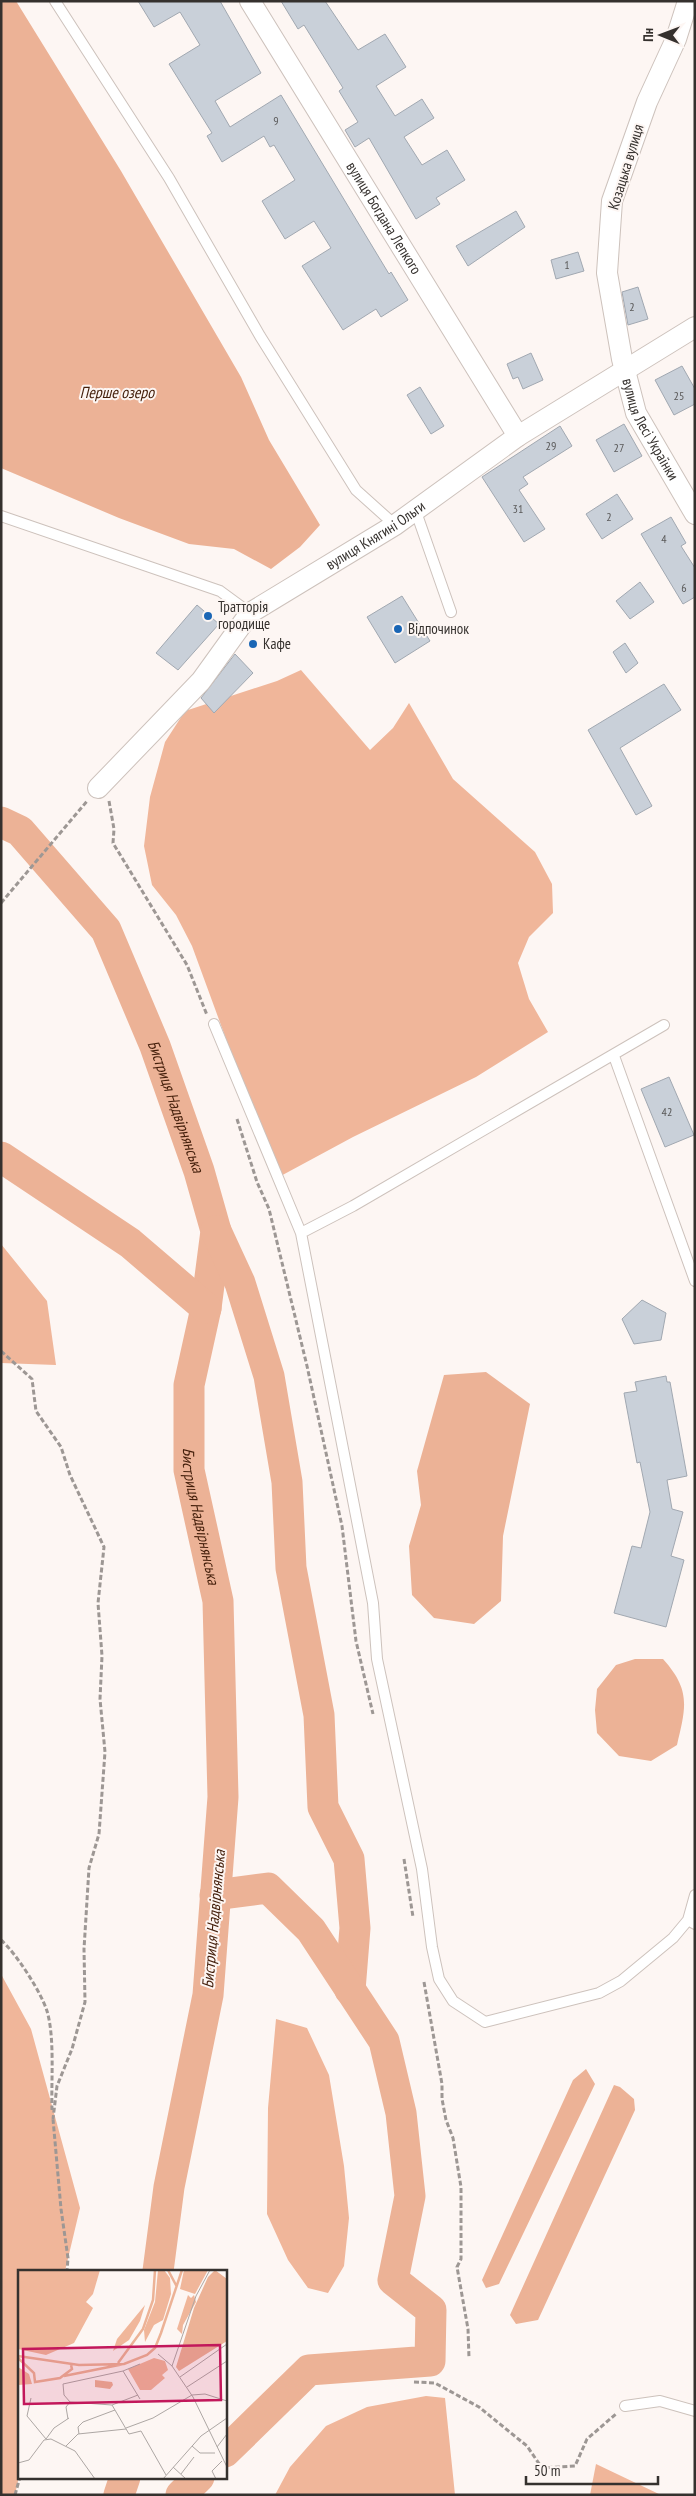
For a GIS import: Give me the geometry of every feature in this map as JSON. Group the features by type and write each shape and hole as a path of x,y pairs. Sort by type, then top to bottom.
{"street":[{"name":"вулиця Богдана Лепкого","path":"250,1 518,436"},
{"name":"Козацька вулиця","path":"625,369 607,273 612,202 647,102 676,39 688,1"},
{"name":"вулиця Княгині Ольги","path":"103,792 201,681 250,613 395,525 518,436 695,327"},
{"name":"вулиця Лесі Українки","path":"625,369 636,413 695,514"}],"lane":[{"path":"55,1 169,178 260,336 356,490 395,525"},
{"path":"416,509 451,612"},
{"path":"1,516 220,591 250,613"},
{"path":"212,1023 301,1234 373,1604 377,1659 422,1869 432,1947 439,1979 453,2001 485,2022 599,1993 621,1981 692,1922 695,1895"},
{"path":"301,1234 614,1056 664,1025"},
{"path":"614,1056 695,1281"},
{"path":"625,2406 660,2400 695,2412"}],"path":[{"path":"1,903 103,792"},
{"path":"103,792 114,829 113,842 187,965 212,1023"},
{"path":"235,1112 243,1143 269,1208 307,1366 342,1526 356,1641 375,1722"},
{"path":"1,1351 32,1379 36,1411 61,1447 70,1475 104,1547 98,1603 102,1656 100,1700 105,1752 99,1834 88,1868 84,1949 85,2002 72,2049 57,2086 53,2119"},
{"path":"404,1855 414,1926"},
{"path":"1,1940 9,1947 29,1976 47,2010 51,2046 53,2119 60,2209 68,2258 67,2270"},
{"path":"424,1981 442,2084 442,2098 446,2120 453,2138 461,2187 461,2259 457,2267 467,2321 469,2358"},
{"path":"414,2382 435,2383 479,2407 527,2446 542,2468 574,2466 587,2439 625,2406"},
{"path":"15,2495 20,2478"}],"shaded area":[{"path":"301,670 370,750 393,728 409,703 453,779 535,852 552,884 553,913 529,937 518,963 529,999 548,1032 476,1077 353,1137 277,1178 192,946 176,915 152,885 144,846 150,797 165,742 185,711 277,681"},
{"path":"1,1244 47,1301 56,1365 1,1363"},
{"path":"1,1974 31,2029 80,2208 65,2270 18,2270 19,2478 15,2495 1,2495"},
{"path":"276,2019 307,2028 329,2075 344,2166 349,2218 344,2266 328,2293 308,2288 288,2260 267,2214 268,2108"},
{"path":"426,2396 445,2398 455,2495 275,2495 290,2467 326,2426 367,2407"},
{"path":"596,2464 661,2495 590,2495"}],"water":[{"name":"Перше озеро","path":"1,1 16,1 121,171 241,377 269,440 320,525 300,547 271,569 234,549 189,544 119,518 1,468"},
{"path":"486,1372 530,1404 503,1536 501,1601 474,1624 434,1618 412,1595 409,1546 421,1505 417,1471 444,1375"},
{"path":"635,1659 663,1659 678,1680 684,1699 683,1720 677,1745 651,1761 619,1756 597,1733 595,1710 597,1689 616,1665"},
{"path":"586,2069 595,2084 499,2284 486,2288 482,2280 573,2080"},
{"path":"614,2085 620,2087 634,2099 635,2110 538,2320 516,2324 510,2315"}],"building":[{"path":"138,1 220,1 261,73 215,101 230,127 281,95 389,274 391,272 408,300 381,317 376,309 343,330 302,266 331,248 314,221 285,239 262,201 295,180 274,145 270,147 264,136 222,162 207,136 212,133 169,64 200,45 180,12 154,27"},
{"path":"281,1 325,1 358,50 385,34 406,67 376,86 395,116 422,99 434,118 404,137 422,165 447,150 465,180 436,198 440,204 416,219 369,138 355,147 345,130 358,122 339,91 343,88 304,25 298,29"},
{"path":"516,211 525,227 468,266 456,246"},
{"path":"578,252 584,271 556,279 551,260"},
{"path":"638,287 648,319 628,325 622,292"},
{"path":"531,353 543,380 523,389 518,377 513,379 507,364"},
{"path":"682,366 695,389 695,404 674,415 655,380"},
{"path":"420,387 444,426 431,434 407,395"},
{"path":"624,424 642,456 614,472 596,440"},
{"path":"560,426 572,446 523,477 528,484 519,490 545,529 524,542 482,477"},
{"path":"617,494 633,519 602,539 586,514"},
{"path":"671,517 686,543 681,546 695,568 695,597 683,604 641,534"},
{"path":"640,582 654,602 630,619 616,601"},
{"name":"Відпочинок","path":"402,596 430,641 395,663 367,617"},
{"path":"197,605 219,624 178,670 156,653"},
{"path":"625,643 638,663 626,673 613,652"},
{"path":"235,654 253,673 214,713 201,698"},
{"path":"664,684 681,710 620,748 652,806 636,815 588,730"},
{"path":"669,1077 694,1135 665,1147 641,1089"},
{"path":"642,1300 666,1313 661,1340 634,1344 622,1319"},
{"path":"666,1376 667,1382 670,1382 687,1476 667,1480 672,1509 683,1512 671,1556 684,1560 666,1627 614,1613 632,1546 641,1548 650,1512 640,1462 637,1463 624,1393 637,1391 635,1382"}],"waterway":[{"name":"Бистриця Надвірнянська","path":"1,822 20,831 106,930 155,1046 199,1171 216,1231 206,1308 189,1385 189,1470 218,1601 223,1797 208,1995 169,2187 158,2270"},
{"path":"1,1157 130,1243 206,1308"},
{"path":"216,1231 240,1283 269,1376 287,1482 291,1568 319,1715 323,1807 349,1859 355,1928 350,1990"},
{"path":"215,1895 268,1888 311,1930 384,2041 401,2113 410,2196 393,2280 431,2310 430,2361 309,2370 226,2451"},
{"name":"Бистриця Надвірнянська","path":"119,2495 125,2478"},
{"path":"181,2495 198,2478"}],"place":[{"name":"Тратторія городище","path":"208,616"},
{"name":"Відпочинок","path":"398,629"},
{"name":"Кафе","path":"253,644"}]}
